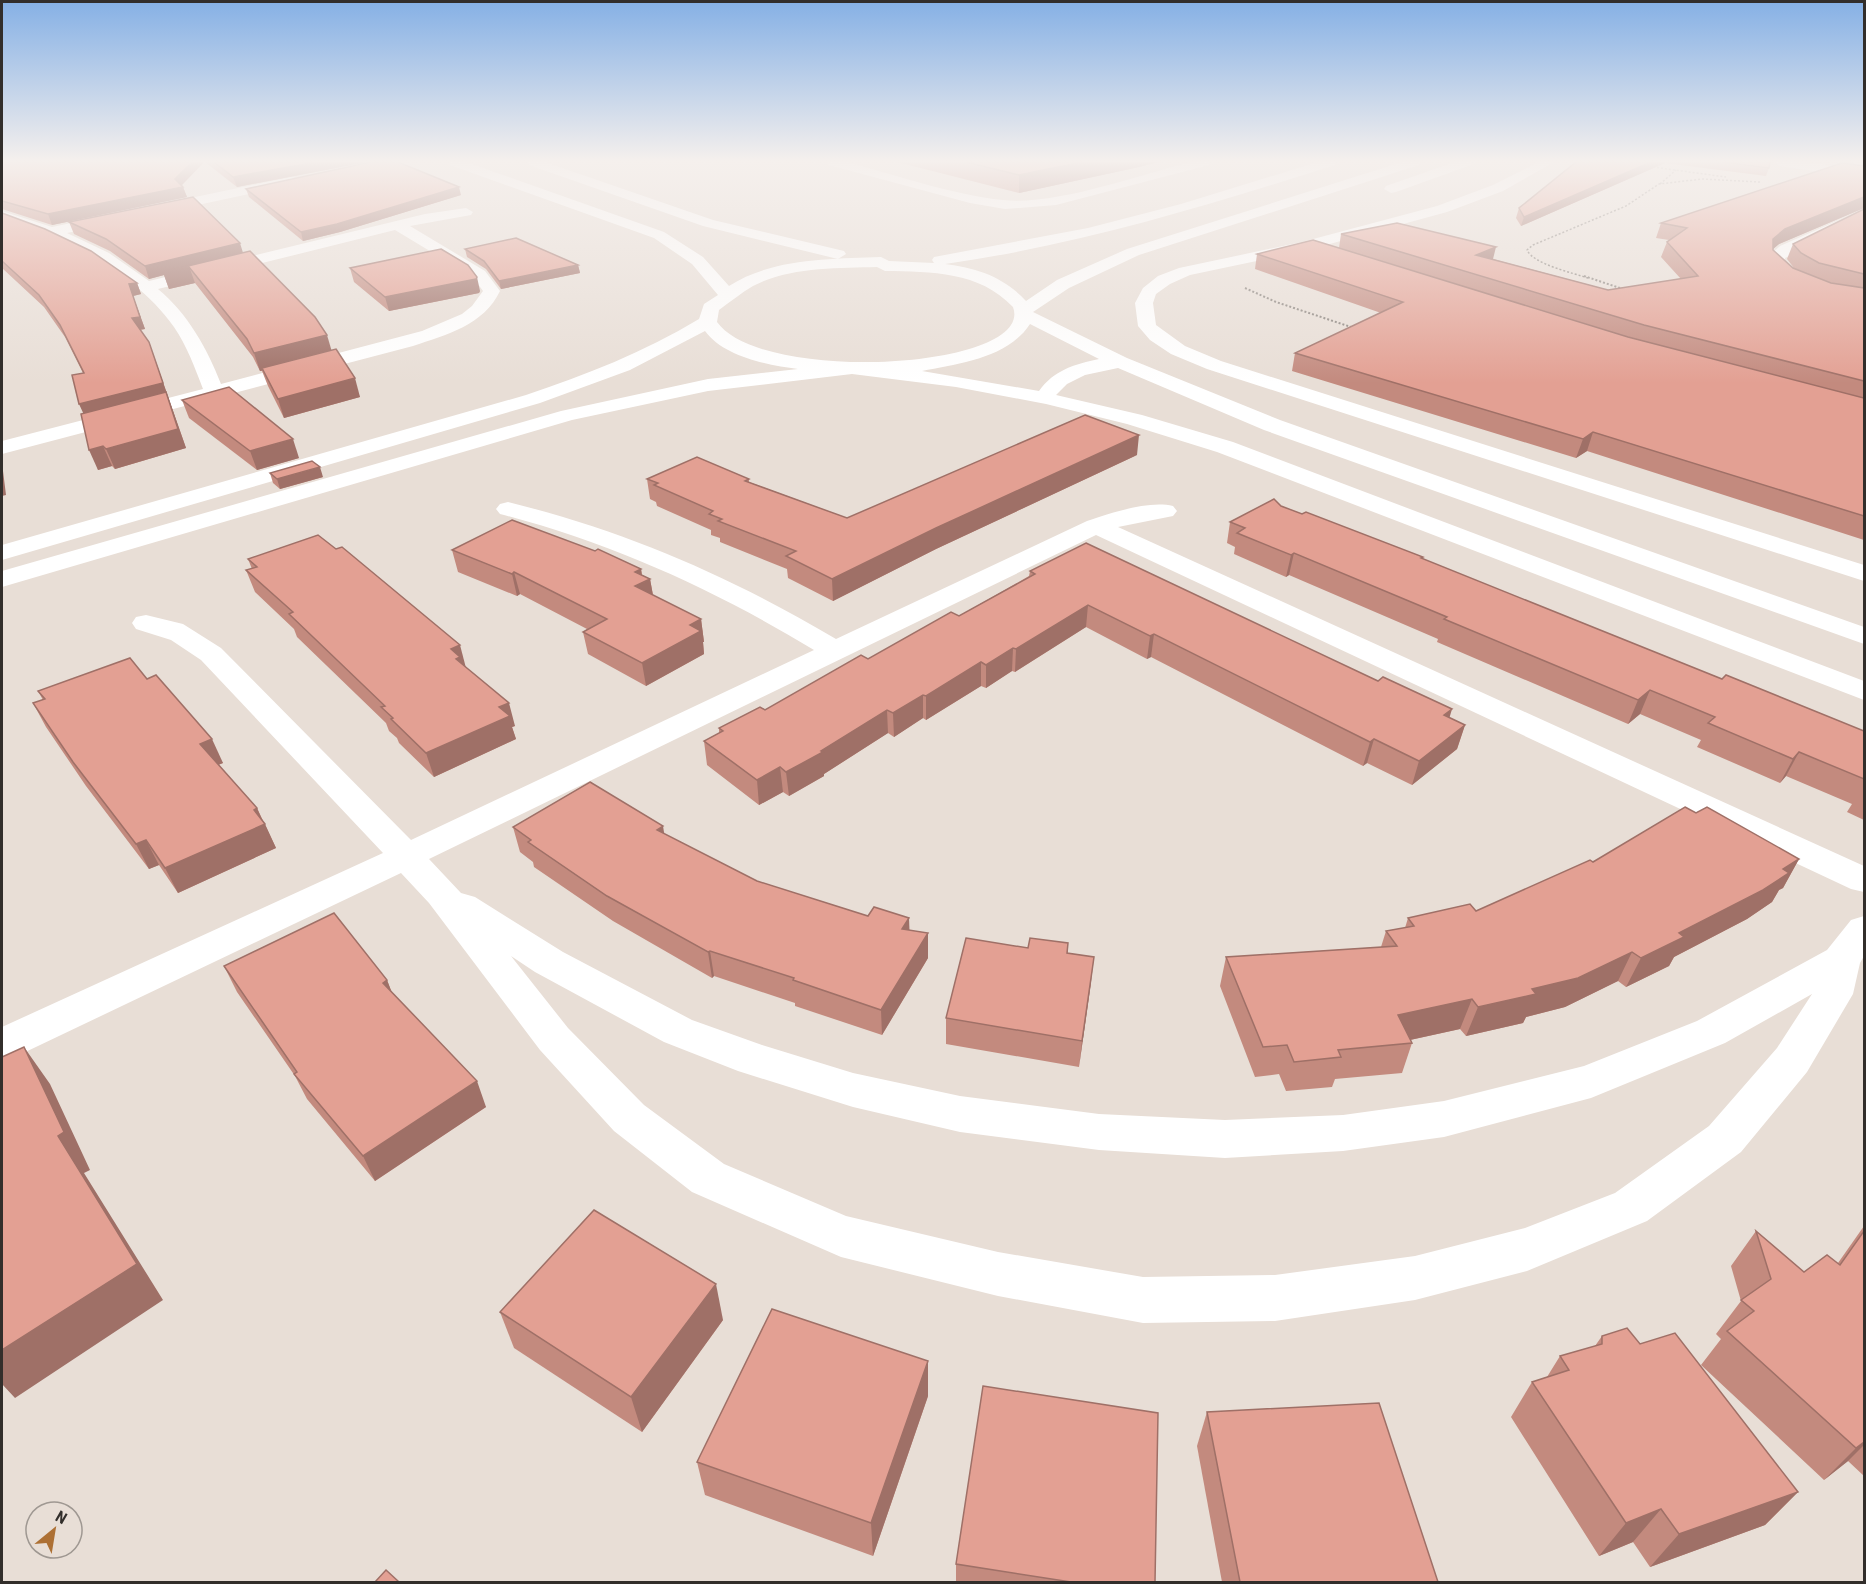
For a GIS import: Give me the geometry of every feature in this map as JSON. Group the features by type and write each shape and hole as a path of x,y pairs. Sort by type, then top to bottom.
{"street":[{"path":"60,236 106,258 148,286 187,331 208,373 214,393"},
{"path":"148,286 352,236"},
{"path":"2,448 424,336 466,318 485,304 492,291 479,274 415,236"},
{"path":"659,236 694,256 708,268 727,296"},
{"path":"755,236 883,264 1041,251 1092,236"},
{"path":"2,579 558,418 638,398 754,378 914,366 958,358 994,346 1016,331 1025,313 1063,284 1108,262 1188,236"},
{"path":"1341,236 1201,268 1164,279 1149,292 1144,303 1147,326 1157,336 1179,350 1225,368 1864,573"},
{"path":"1820,236 1786,249 1777,256 1777,264 1792,278 1822,290 1864,298"},
{"path":"744,249 759,243 762,238"},
{"path":"1304,246 1338,257"},
{"path":"694,256 715,254"},
{"path":"1068,262 1108,262"},
{"path":"1864,636 1272,425 1120,362 1025,313 1011,292 982,278 941,268 883,264 833,264 789,270 750,281 710,308 708,322 721,339 750,353 794,364 985,385 1045,396 1105,411 1225,447 1864,691"},
{"path":"2,552 589,381 637,361 708,322"},
{"path":"1045,396 1053,384 1069,374 1092,366 1120,362"},
{"path":"133,515 184,489 264,460 352,441 410,435"},
{"path":"362,449 389,467"},
{"path":"153,536 256,521 322,505 370,489 411,470 442,452"},
{"path":"180,502 202,522"},
{"path":"508,509 582,528 648,552 750,600 836,651"},
{"path":"2,1045 405,857 1096,526 1125,517 1165,511"},
{"path":"1096,526 1864,880"},
{"path":"146,623 175,630 190,637 211,654 442,894 554,1039 629,1118 708,1178 841,1236 998,1274 1143,1300 1275,1298 1415,1278 1527,1249 1632,1208 1725,1139 1792,1060 1833,994 1853,944"},
{"path":"442,894 549,962 602,991 678,1031 753,1059 853,1090 960,1114 1099,1132 1225,1139 1343,1133 1444,1119 1591,1081 1711,1032 1853,944"}],"path":[{"path":"1555,236 1533,245 1527,250 1529,255 1538,261 1629,291"},
{"path":"1201,268 1276,302 1357,329"}],"building":[{"path":"2,236 59,236 91,251 137,283 129,284 140,317 132,318 149,342 163,383 79,404 72,375 84,373 60,325 39,295 2,261"},
{"path":"99,236 233,236 240,243 145,266"},
{"path":"1347,236 1450,236 1496,247 1476,255 1608,290 1698,276 1667,242 1676,236 1777,236 1773,239 1773,250 1793,268 1831,283 1864,288 1864,381 1644,325"},
{"path":"1809,236 1864,236 1864,274 1819,263 1801,253 1793,244"},
{"path":"516,238 578,265 499,281 484,261 465,249"},
{"path":"1313,240 1628,337 1864,398 1864,516 1593,432 1583,439 1295,353 1403,302 1257,254"},
{"path":"441,249 468,265 477,277 476,279 385,297 350,268"},
{"path":"250,251 315,317 327,335 254,353 247,339 189,267 163,272"},
{"path":"336,349 355,378 278,399 262,368"},
{"path":"229,387 293,439 250,451 182,400"},
{"path":"166,392 178,429 106,449 103,446 89,450 81,414"},
{"path":"1085,415 1139,435 936,528 832,579 786,556 796,551 718,521 722,519 709,514 713,511 654,485 658,483 647,479 697,457 749,479 745,481 847,518"},
{"path":"312,461 320,467 277,479 270,473"},
{"path":"1274,499 1281,506 1302,514 1306,512 1423,557 1421,558 1722,679 1726,675 1864,731 1864,779 1799,752 1793,759 1708,723 1715,717 1650,690 1638,700 1294,553 1291,555 1237,533 1245,528 1230,522"},
{"path":"512,520 595,551 598,549 641,569 635,572 650,579 635,586 701,619 690,625 701,631 642,663 583,632 607,619 514,572 512,574 452,550"},
{"path":"318,535 336,549 342,547 460,645 451,649 460,657 456,659 509,703 499,707 510,716 426,753 381,707 385,706 289,614 293,612 246,570 257,567 248,559"},
{"path":"1086,543 1378,681 1383,677 1452,709 1444,715 1465,725 1419,761 1374,739 1370,742 1154,634 1150,636 1088,605 986,665 981,662 926,696 923,695 893,713 887,710 821,751 823,752 786,772 780,767 757,780 704,741 723,731 719,728 760,707 765,710 861,655 868,659 951,612 959,616 1035,574 1030,571"},
{"path":"130,658 147,679 156,675 212,739 200,744 257,808 254,810 265,824 165,868 146,840 136,844 73,762 33,703 45,699 38,691"},
{"path":"590,782 663,826 657,830 757,881 868,916 874,907 909,918 902,929 928,933 881,1010 793,980 794,978 708,952 607,896 528,842 531,840 513,827"},
{"path":"1685,807 1696,813 1707,807 1799,859 1783,869 1789,873 1763,890 1679,933 1684,937 1641,958 1632,952 1578,978 1532,989 1536,994 1478,1007 1472,999 1398,1015 1412,1043 1338,1050 1341,1057 1294,1062 1287,1045 1263,1047 1226,957 1397,946 1386,931 1414,926 1408,918 1470,904 1476,911 1590,860 1593,862"},
{"path":"334,913 387,980 383,983 477,1081 363,1156 294,1074 297,1072 224,966"},
{"path":"966,938 1028,948 1030,938 1068,943 1067,953 1094,957 1082,1041 946,1018"},
{"path":"24,1047 64,1132 58,1136 137,1264 2,1350 2,1057"},
{"path":"594,1210 716,1284 631,1397 500,1312"},
{"path":"1756,1231 1804,1272 1827,1255 1840,1265 1864,1231 1864,1442 1856,1448 1727,1331 1754,1311 1741,1300 1771,1279"},
{"path":"772,1309 928,1361 871,1523 697,1462"},
{"path":"1627,1328 1640,1344 1675,1333 1798,1492 1679,1534 1661,1509 1626,1523 1532,1382 1569,1370 1560,1356 1602,1344 1602,1336"},
{"path":"983,1386 1158,1413 1155,1582 1071,1582 956,1564"},
{"path":"1379,1403 1438,1582 1240,1582 1207,1412"},
{"path":"386,1570 399,1582 375,1582"}]}
